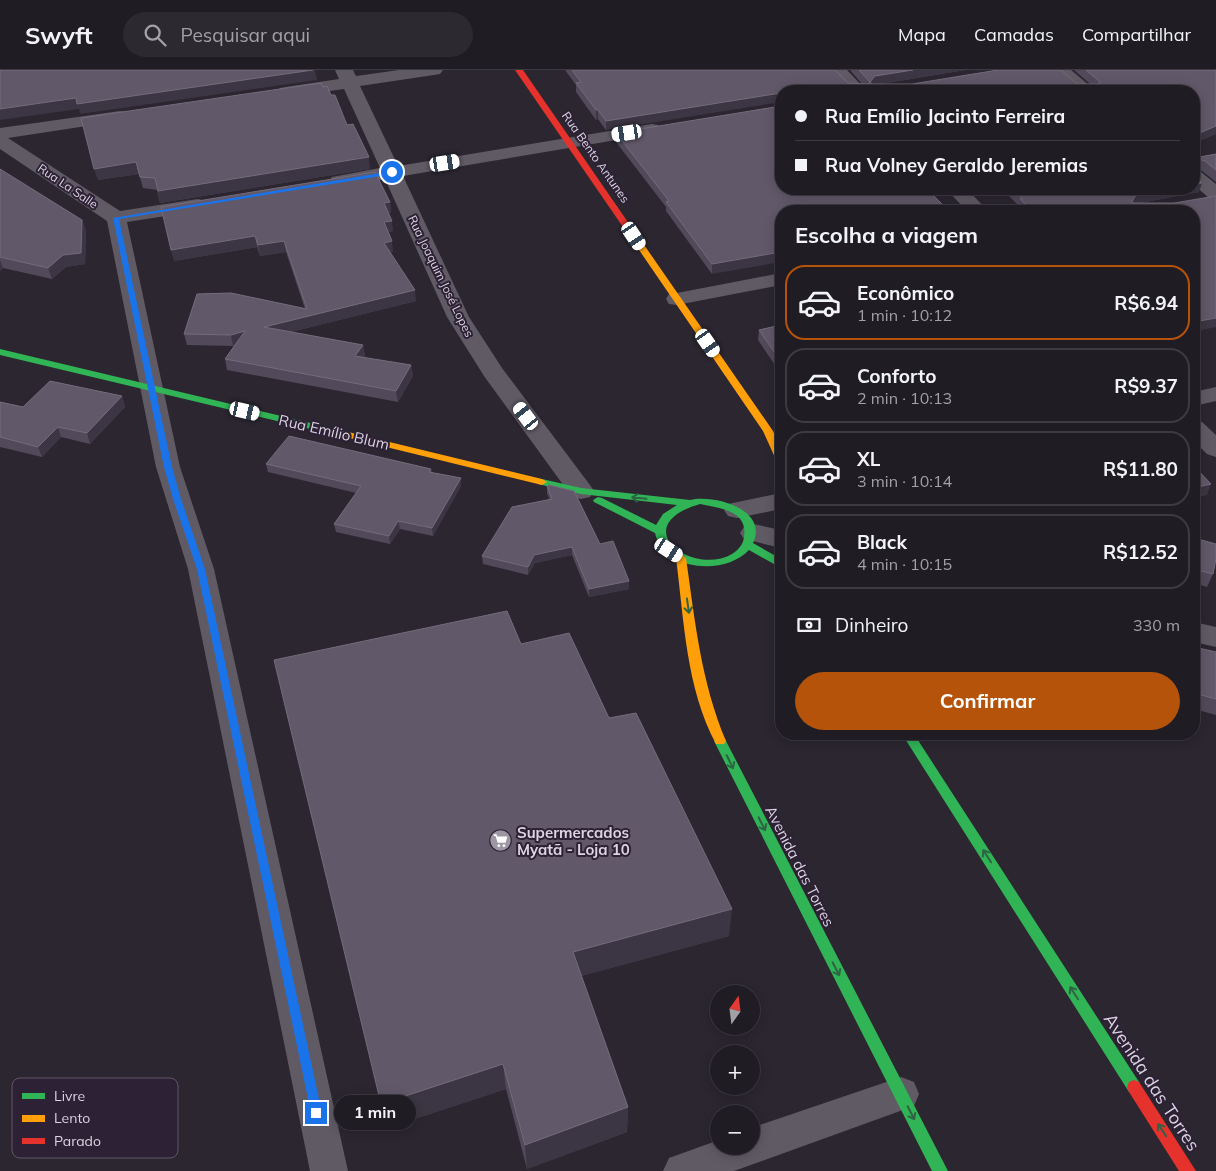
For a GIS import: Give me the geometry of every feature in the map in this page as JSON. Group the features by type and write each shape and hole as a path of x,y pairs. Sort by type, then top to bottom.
{"main road":[{"name":"Rua Bento Antunes","path":"519,70 768,431 775,447"},
{"name":"Rua Emílio Blum","path":"0,352 581,491 688,503"},
{"name":"Rua Emílio Blum","path":"581,491 660,530"},
{"path":"713,502 737,510 751,524 751,539 741,554 735,558 712,564 696,563 681,558 669,550 662,541 660,530 662,522 668,514 688,503 713,502"},
{"path":"751,539 775,559"},
{"name":"Avenida das Torres","path":"681,558 698,680 714,726 740,781 940,1171"},
{"name":"Avenida das Torres","path":"912,740 1188,1171"}],"street":[{"path":"272,94 347,76 434,70"},
{"path":"837,70 852,85"},
{"path":"1060,70 1079,85"},
{"name":"Rua Joaquim José Lopes","path":"347,76 458,317 492,371 581,491"},
{"path":"0,134 136,114"},
{"path":"322,184 666,127"},
{"name":"Rua La Salle","path":"0,141 116,218"},
{"path":"1200,184 1210,197"},
{"path":"962,195 972,205"},
{"path":"214,202 116,218 151,388 175,491 201,569 329,1171"},
{"path":"677,299 775,281"},
{"path":"1200,398 1216,394"},
{"path":"1200,432 1216,449"},
{"path":"737,510 775,502"},
{"path":"751,539 775,539"},
{"path":"1200,633 1216,637"},
{"path":"682,1171 901,1094"}],"building":[{"path":"0,70 313,70 77,104 76,98 0,109"},
{"path":"572,70 835,70 848,83 912,84 998,70 1061,70 1077,84 1098,84 1100,82 1086,70 1216,70 1216,126 1200,133 1200,85 775,85 775,94 606,121 576,83 581,82"},
{"path":"859,70 913,70 875,76 870,82"},
{"path":"321,83 323,87 327,86 331,95 335,95 347,125 353,124 369,157 158,191 155,178 140,177 136,162 94,169 81,118"},
{"path":"775,107 775,195 933,195 943,205 775,205 775,253 712,264 666,202 669,201 616,133"},
{"path":"1216,154 1216,170 1205,161 1200,160 1200,157"},
{"path":"0,169 82,220 81,253 63,255 48,268 0,257"},
{"path":"375,172 390,202 384,203 392,221 384,222 392,241 384,243 415,290 264,327 363,345 355,356 411,365 396,391 225,359 245,331 231,335 184,334 197,294 231,293 307,309 284,241 258,245 255,236 171,250 161,207"},
{"path":"1019,195 1139,195 1135,196 1132,202 1174,203 1216,196 1216,318 1200,321 1200,205 1026,205 1020,199 1023,199"},
{"path":"775,326 775,353 759,330"},
{"path":"50,381 122,396 87,433 58,427 38,447 0,437 0,402 23,407"},
{"path":"289,436 431,469 429,472 461,478 432,528 398,521 389,536 334,524 361,486 266,464"},
{"path":"1200,472 1211,484 1200,487"},
{"path":"547,486 574,491 600,544 613,541 629,581 589,589 572,547 534,555 528,567 482,556 512,507 552,499"},
{"path":"1200,540 1216,544 1213,574 1200,571"},
{"name":"Supermercados Myatã - Loja 10","path":"507,611 521,644 569,633 609,718 636,713 732,909 573,952 628,1107 525,1145 503,1064 381,1104 274,660"},
{"path":"1200,648 1216,652 1216,699 1200,695"}],"traffic: fast":[{"path":"0,352 340,433"},
{"path":"542,482 581,491 687,503"},
{"path":"598,500 660,531"},
{"path":"700,501 730,507 741,514 748,522 750,530 749,539 746,547 739,555 714,564 696,562 684,558 673,553 668,548 662,539 660,530 662,523 674,511 700,501"},
{"path":"749,545 775,560"},
{"path":"912,740 1134,1087"},
{"path":"720,741 940,1171"}],"traffic: slow":[{"path":"628,228 768,431 775,447"},
{"path":"340,433 542,482"},
{"path":"681,558 698,674 711,719 720,741"}],"traffic: jam":[{"path":"519,70 628,228"},
{"path":"1134,1087 1188,1171"}],"place":[{"name":"Supermercados Myatã - Loja 10","path":"501,841"}],"route":[{"path":"316,1113 201,569 168,467 116,218 392,172"}]}
